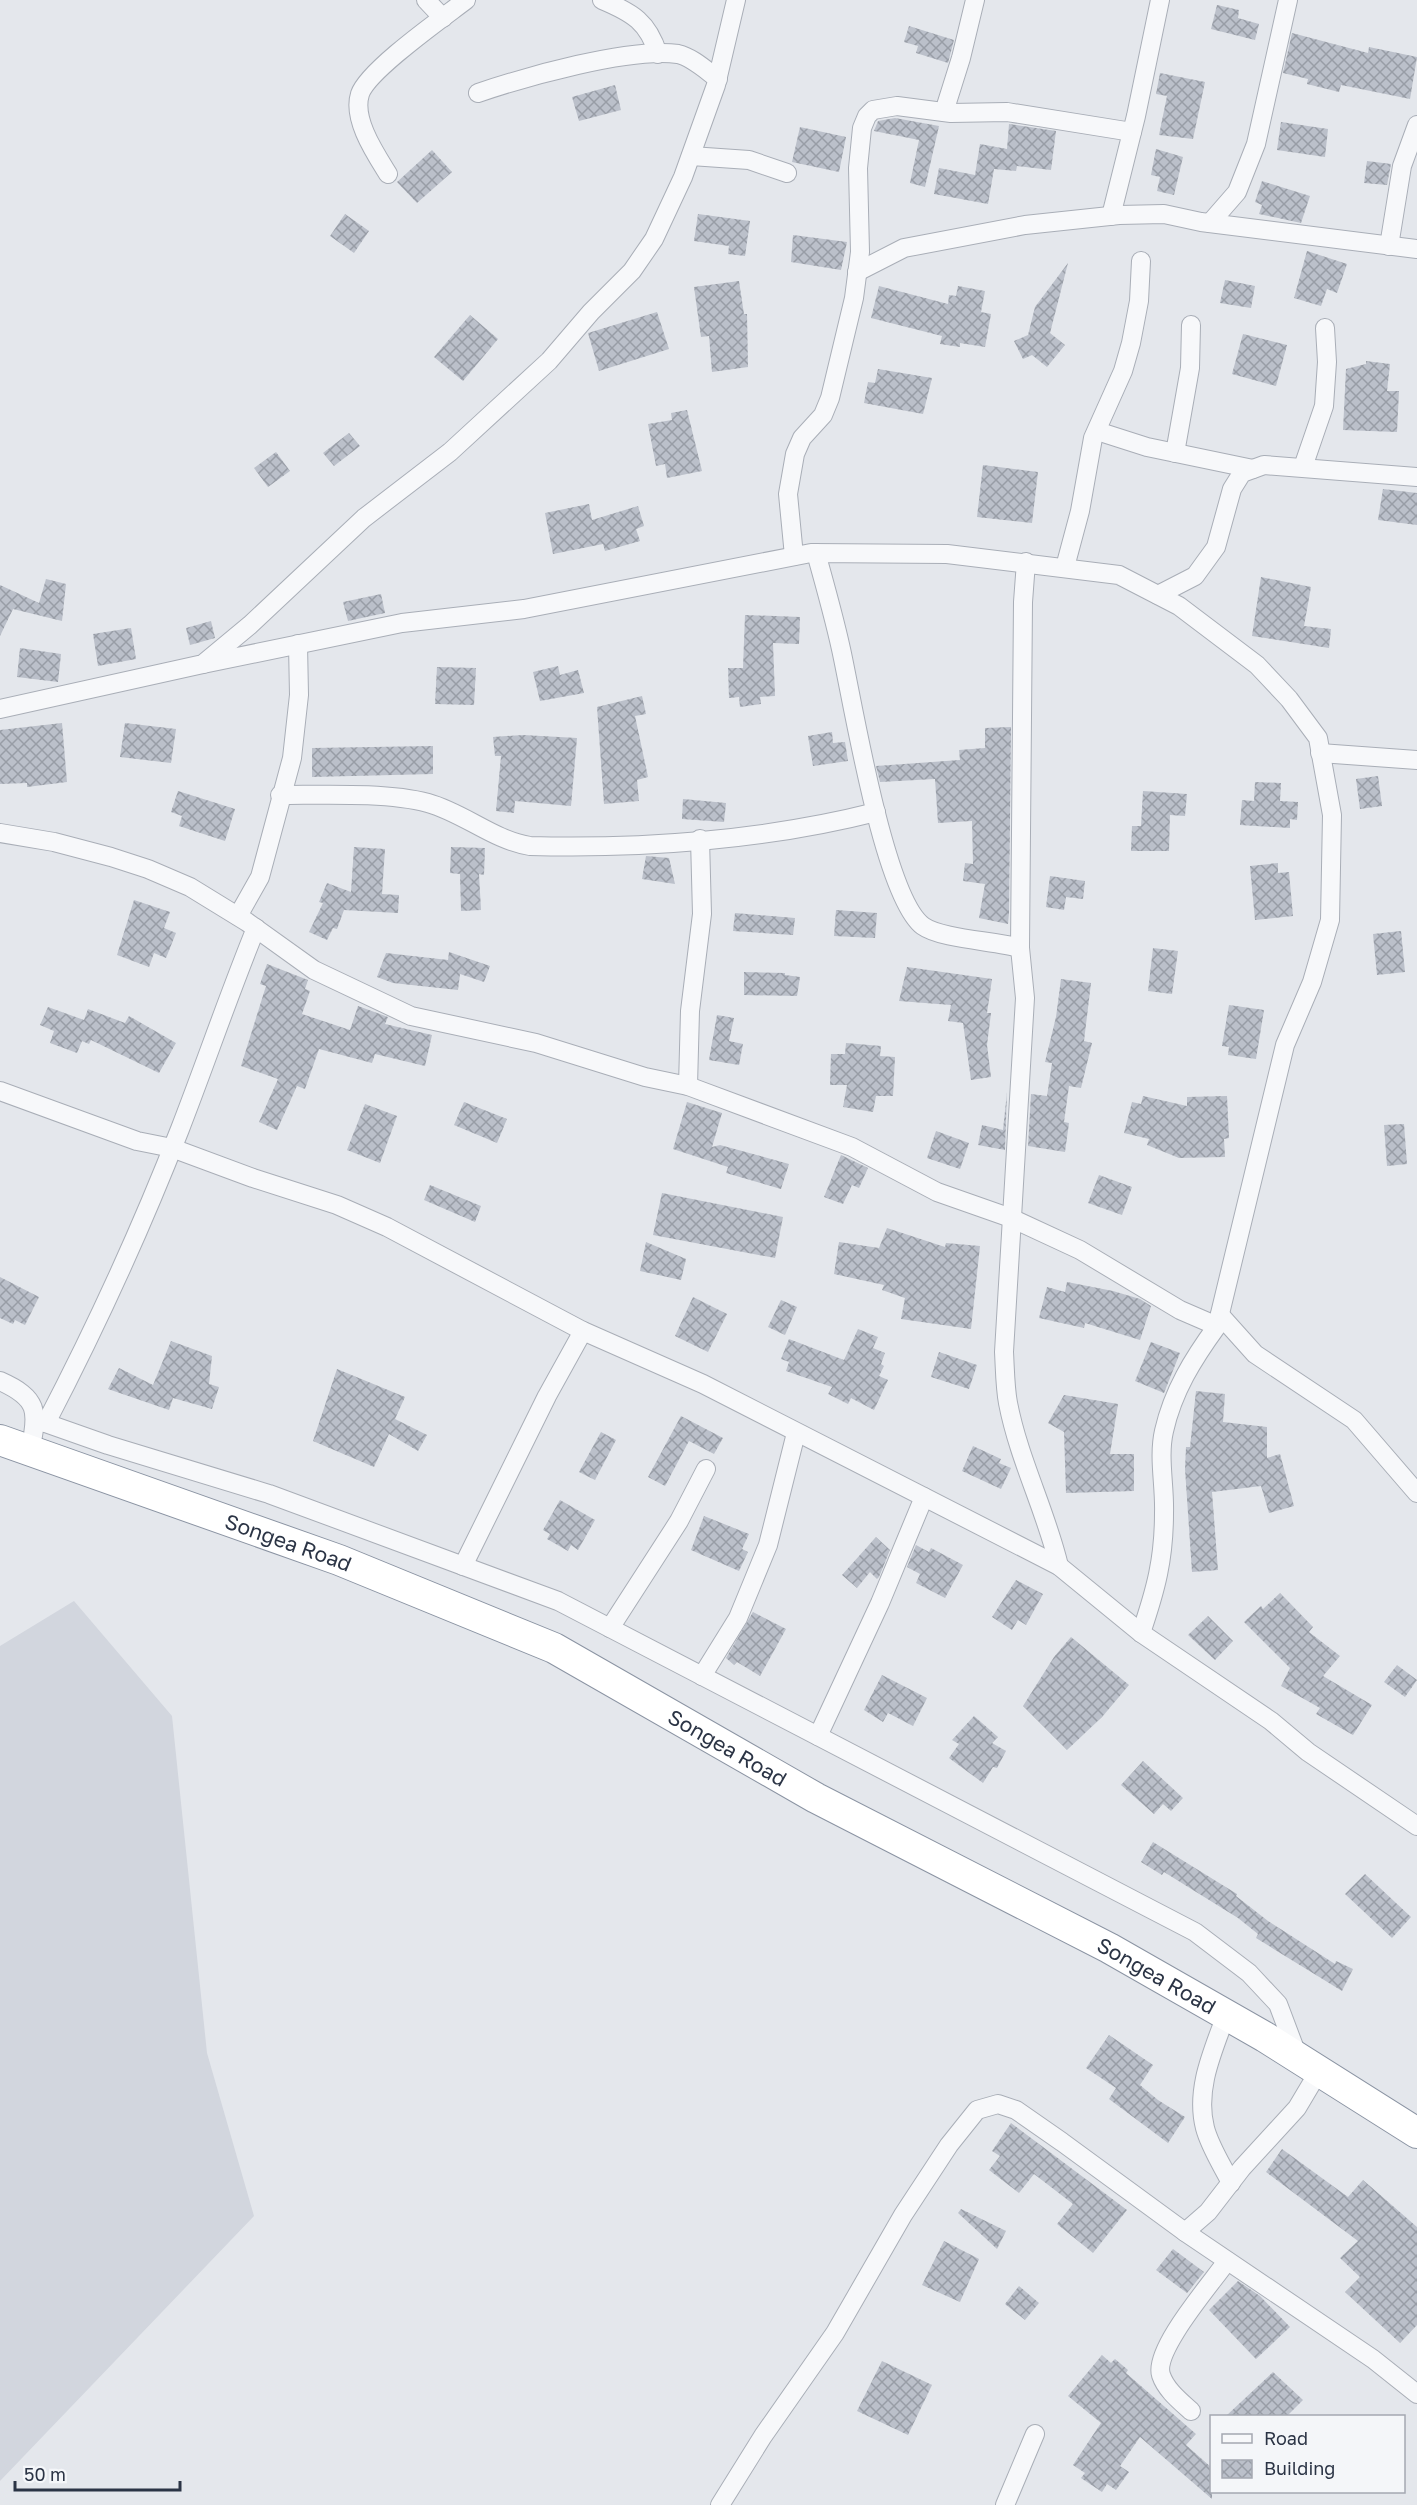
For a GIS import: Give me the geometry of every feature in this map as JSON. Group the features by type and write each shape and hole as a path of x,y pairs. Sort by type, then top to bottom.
{"highway":[{"name":"Songea Road","path":"0,1440 339,1560 554,1648 816,1798 1109,1948 1226,2015 1417,2133"}],"street":[{"path":"426,0 443,18"},
{"path":"388,174 371,146 359,113 360,93 392,57 466,0"},
{"path":"602,0 641,23 652,35 658,54"},
{"path":"203,664 250,625 364,518 450,453 549,362 638,263 654,239 691,156 718,79 736,0"},
{"path":"944,112 962,57 975,0"},
{"path":"1111,216 1132,132 1160,0"},
{"path":"1210,223 1237,192 1256,144 1288,0"},
{"path":"478,93 512,81 602,61 658,54 680,54 718,79"},
{"path":"794,556 788,495 795,454 802,438 822,415 830,399 854,298 860,252 858,168 862,128 867,116 873,110 897,106 944,112 1007,112 1132,132"},
{"path":"1389,246 1402,166 1417,125"},
{"path":"691,156 749,160 787,173"},
{"path":"857,272 904,248 969,234 1111,216 1164,214 1210,223 1417,249"},
{"path":"1065,567 1097,431 1123,371 1131,343 1139,301 1141,261"},
{"path":"1175,453 1190,368 1191,325"},
{"path":"1303,467 1324,406 1327,362 1324,328"},
{"path":"1097,431 1147,447 1253,469"},
{"path":"1158,595 1195,576 1216,547 1232,489 1242,473 1264,465 1417,477"},
{"path":"0,709 402,623 524,609 816,553 947,554 1119,575 1179,606 1218,633 1257,665 1289,699 1317,738 1332,816 1330,920 1312,982 1285,1045 1219,1321 1194,1357 1173,1397 1163,1434 1163,1550 1159,1579 1141,1633"},
{"path":"816,553 841,647 876,812 896,883 908,909 924,927 947,934 1020,948"},
{"path":"1026,562 1023,602 1020,948 1025,998 1004,1353 1008,1402 1030,1479 1052,1533 1059,1566"},
{"path":"238,916 260,877 280,795 292,758 299,695 298,644"},
{"path":"1320,753 1417,760"},
{"path":"280,795 378,798 428,803 511,843 530,846 665,844 837,822 876,812"},
{"path":"0,833 54,842 148,869 190,887 238,916 314,969 411,1016 536,1042 645,1077 688,1086 852,1148 937,1192 1011,1218 1080,1250 1180,1310 1219,1321 1255,1354 1354,1420 1417,1493"},
{"path":"688,1086 690,1011 702,914 700,839"},
{"path":"30,1450 41,1422 129,1250 172,1148 256,928"},
{"path":"0,1091 137,1141 172,1148 367,1218 583,1331 703,1384 1059,1566 1141,1633 1271,1721 1308,1752 1417,1826"},
{"path":"463,1566 542,1406 583,1331"},
{"path":"0,1381 20,1390 31,1401 41,1422 108,1446 269,1494 558,1601 1195,1932 1249,1973 1278,2004 1309,2065 1297,2108 1231,2182 1208,2212 1185,2232"},
{"path":"702,1676 738,1618 768,1545 796,1433"},
{"path":"610,1628 679,1521 706,1469"},
{"path":"818,1736 879,1603 924,1497"},
{"path":"1226,2015 1209,2061 1202,2093 1205,2128 1231,2182"},
{"path":"720,2505 763,2436 835,2333 903,2215 949,2145 977,2110 998,2104 1016,2110 1185,2232 1373,2359 1417,2394"},
{"path":"1191,2411 1172,2393 1161,2376 1160,2360 1166,2344 1227,2261"},
{"path":"1005,2505 1035,2434"}],"shaded area":[{"path":"74,1601 172,1716 207,2053 254,2216 0,2481 0,1646"}],"building":[{"path":"1217,5 1239,10 1238,18 1259,24 1255,40 1211,29"},
{"path":"909,26 954,40 948,63 916,53 918,46 904,42"},
{"path":"1292,33 1368,53 1369,47 1417,57 1410,99 1341,85 1339,92 1307,84 1308,79 1283,73"},
{"path":"1160,73 1205,82 1193,139 1159,135 1167,96 1156,94"},
{"path":"615,85 621,110 579,121 572,97"},
{"path":"895,118 939,126 925,187 910,183 919,140 874,131 878,121"},
{"path":"1281,122 1328,129 1325,157 1277,150"},
{"path":"1009,124 1056,131 1051,170 1017,166 1016,171 994,169 988,204 934,194 939,168 975,175 980,144 1007,149"},
{"path":"800,127 846,137 839,172 792,162"},
{"path":"1156,149 1183,157 1174,195 1157,191 1160,177 1151,175"},
{"path":"432,150 452,172 417,203 397,182"},
{"path":"1367,161 1391,164 1387,185 1364,183"},
{"path":"1262,181 1310,196 1301,223 1259,214 1262,205 1255,202"},
{"path":"345,214 369,231 354,253 330,236"},
{"path":"698,214 750,221 745,256 728,254 729,246 694,241"},
{"path":"793,235 847,242 841,270 791,262"},
{"path":"1307,251 1347,264 1337,293 1327,289 1321,306 1294,298"},
{"path":"1068,263 1050,333 1065,345 1047,367 1032,355 1023,359 1014,341 1028,335 1035,307"},
{"path":"1225,280 1255,286 1251,308 1220,303"},
{"path":"739,281 744,314 747,314 748,367 712,372 709,336 701,337 694,287"},
{"path":"879,286 948,304 949,295 956,296 958,286 985,291 981,312 991,314 985,347 960,343 960,347 940,344 942,336 871,318"},
{"path":"657,312 669,349 599,371 588,333"},
{"path":"470,315 498,339 463,381 434,357"},
{"path":"1243,334 1287,345 1276,386 1232,374"},
{"path":"1366,361 1390,364 1387,391 1399,391 1397,432 1343,430 1346,369 1366,364"},
{"path":"878,369 932,378 923,414 864,403 868,382 875,383"},
{"path":"687,410 702,471 667,478 665,464 656,466 648,424 672,420 671,413"},
{"path":"349,433 360,446 334,466 323,453"},
{"path":"276,452 290,471 268,487 254,468"},
{"path":"983,465 1038,472 1032,523 977,517"},
{"path":"1383,489 1417,493 1417,525 1378,520"},
{"path":"589,504 592,520 638,506 644,526 636,529 640,541 605,551 603,544 553,554 545,513"},
{"path":"1261,577 1311,587 1304,626 1331,629 1329,648 1252,636"},
{"path":"46,579 66,584 62,621 13,609 0,636 0,585 39,603"},
{"path":"381,594 385,613 348,621 343,602"},
{"path":"745,615 800,617 799,644 773,643 775,696 760,697 761,704 740,707 739,697 729,698 728,668 743,668"},
{"path":"211,621 215,638 190,645 186,628"},
{"path":"131,628 136,659 98,666 93,634"},
{"path":"20,648 61,654 58,682 17,677"},
{"path":"558,666 560,675 578,670 584,693 540,701 533,672"},
{"path":"437,667 476,668 474,705 435,704"},
{"path":"642,696 646,714 635,716 648,777 637,780 639,801 604,804 597,707"},
{"path":"62,723 67,782 27,787 27,783 0,784 0,730"},
{"path":"125,723 176,729 171,763 120,757"},
{"path":"1011,727 1008,924 979,918 985,884 963,881 965,863 973,864 972,821 938,823 935,779 880,782 876,766 960,760 959,750 985,748 985,728"},
{"path":"832,732 833,743 845,742 848,761 813,766 808,736"},
{"path":"523,735 577,738 571,806 515,801 514,813 496,811 501,756 495,756 493,737"},
{"path":"433,746 433,774 312,777 312,748"},
{"path":"1378,776 1382,806 1360,809 1356,779"},
{"path":"1255,782 1281,783 1280,801 1298,802 1297,820 1290,819 1290,828 1240,825 1242,800 1254,801"},
{"path":"178,791 235,809 225,841 179,826 182,816 171,812"},
{"path":"1143,791 1187,794 1185,816 1170,815 1169,851 1131,851 1132,826 1141,826"},
{"path":"683,799 726,803 724,822 682,819"},
{"path":"354,847 385,849 382,894 399,895 398,913 344,910 337,929 333,928 327,940 309,932 323,903 319,902 327,883 351,892"},
{"path":"451,847 485,848 484,875 479,874 481,910 461,911 460,874 450,873"},
{"path":"646,856 669,858 675,884 642,879"},
{"path":"1278,863 1278,873 1289,872 1293,916 1255,920 1250,866"},
{"path":"1050,876 1085,881 1083,899 1066,897 1064,910 1046,907"},
{"path":"134,900 170,912 164,928 176,933 166,958 154,953 149,967 117,955"},
{"path":"836,910 877,913 875,938 834,936"},
{"path":"735,913 795,918 793,935 733,931"},
{"path":"1401,931 1405,972 1377,975 1373,934"},
{"path":"1153,948 1178,951 1172,994 1148,991"},
{"path":"449,952 490,966 484,982 460,974 458,990 393,983 377,977 386,953 448,960"},
{"path":"267,964 308,980 305,989 310,991 302,1014 350,1030 358,1006 388,1017 385,1024 432,1035 425,1066 375,1054 372,1063 319,1049 305,1089 297,1086 277,1130 259,1122 278,1079 241,1066 266,986 260,984"},
{"path":"907,967 992,979 987,1013 991,1013 987,1045 991,1077 971,1080 963,1023 948,1021 951,1005 899,1001"},
{"path":"744,972 785,973 785,975 800,977 797,996 744,995"},
{"path":"1061,979 1091,983 1084,1041 1092,1043 1081,1088 1069,1086 1064,1122 1069,1123 1065,1152 1028,1146 1031,1094 1047,1096 1052,1063 1045,1062 1056,1017"},
{"path":"1229,1005 1264,1010 1256,1059 1228,1055 1229,1047 1222,1046"},
{"path":"48,1007 84,1020 88,1009 125,1023 129,1016 176,1043 159,1073 91,1040 89,1044 82,1041 77,1053 50,1043 54,1031 40,1025"},
{"path":"717,1015 734,1018 729,1041 743,1044 739,1065 709,1060"},
{"path":"846,1043 881,1046 880,1056 895,1057 893,1096 876,1096 873,1112 843,1107 847,1085 830,1085 831,1054 845,1054"},
{"path":"1007,1092 1005,1150 978,1145 982,1125 1003,1130"},
{"path":"1143,1096 1187,1106 1187,1097 1227,1096 1229,1138 1224,1139 1225,1157 1179,1158 1147,1145 1149,1139 1124,1133 1132,1102 1141,1104"},
{"path":"464,1102 507,1119 497,1143 454,1125"},
{"path":"687,1102 722,1113 712,1147 720,1145 789,1164 781,1189 726,1173 728,1167 673,1149"},
{"path":"365,1104 397,1116 380,1163 347,1150"},
{"path":"1404,1124 1407,1164 1387,1166 1384,1125"},
{"path":"936,1131 969,1143 960,1169 927,1158"},
{"path":"841,1155 868,1168 859,1188 852,1185 843,1204 824,1197"},
{"path":"1099,1175 1132,1187 1122,1215 1088,1203"},
{"path":"430,1185 481,1206 475,1222 424,1200"},
{"path":"662,1193 783,1217 775,1258 653,1235"},
{"path":"887,1228 945,1247 946,1243 980,1246 971,1329 901,1319 905,1298 882,1290 884,1285 834,1274 839,1242 879,1248"},
{"path":"646,1242 686,1259 681,1280 640,1271"},
{"path":"0,1277 39,1297 25,1325 15,1320 13,1324 0,1318"},
{"path":"1067,1282 1113,1291 1140,1299 1151,1306 1140,1340 1085,1323 1084,1328 1039,1318 1047,1287 1065,1292"},
{"path":"693,1297 727,1314 708,1352 675,1336"},
{"path":"781,1300 797,1307 785,1335 768,1327"},
{"path":"858,1329 878,1337 873,1348 885,1353 881,1364 884,1366 879,1376 888,1380 874,1410 851,1398 848,1404 828,1394 832,1387 786,1371 789,1362 781,1359 789,1339 844,1360"},
{"path":"171,1341 212,1356 209,1384 219,1387 212,1409 173,1398 169,1410 108,1389 119,1368 153,1385"},
{"path":"1151,1342 1180,1353 1164,1393 1135,1381"},
{"path":"939,1352 977,1365 969,1389 931,1377"},
{"path":"337,1369 405,1397 395,1419 427,1435 418,1451 389,1434 374,1467 313,1441"},
{"path":"1196,1391 1225,1394 1223,1422 1267,1427 1267,1458 1280,1454 1294,1506 1269,1513 1261,1486 1212,1492 1218,1570 1192,1572 1185,1469 1186,1447 1190,1447"},
{"path":"1064,1395 1118,1404 1110,1454 1134,1454 1134,1491 1066,1493 1064,1432 1048,1423"},
{"path":"681,1416 723,1438 714,1454 689,1441 665,1486 648,1477"},
{"path":"601,1432 616,1440 595,1480 579,1472"},
{"path":"973,1446 1001,1459 999,1463 1011,1468 1001,1489 962,1471"},
{"path":"560,1500 595,1520 578,1550 571,1545 568,1551 547,1539 550,1534 543,1530"},
{"path":"704,1516 749,1534 742,1549 748,1552 739,1571 691,1550"},
{"path":"876,1537 890,1550 879,1577 877,1579 870,1572 857,1588 842,1575"},
{"path":"916,1545 929,1552 931,1548 963,1565 945,1598 916,1583 920,1574 907,1567"},
{"path":"1016,1580 1043,1594 1026,1625 1018,1620 1012,1630 992,1617"},
{"path":"1280,1593 1313,1627 1309,1632 1340,1656 1323,1676 1372,1705 1353,1735 1316,1714 1320,1708 1281,1686 1290,1668 1244,1622"},
{"path":"753,1612 786,1629 760,1676 737,1662 734,1665 726,1658"},
{"path":"1208,1616 1233,1641 1215,1660 1188,1635"},
{"path":"1071,1637 1129,1685 1102,1717 1067,1750 1023,1706 1054,1657"},
{"path":"1397,1665 1417,1680 1405,1697 1384,1682"},
{"path":"882,1675 927,1698 913,1726 888,1713 883,1722 864,1710"},
{"path":"974,1716 998,1737 992,1743 1006,1751 997,1768 993,1767 983,1783 949,1758 959,1744 952,1740"},
{"path":"1143,1761 1183,1798 1171,1811 1163,1804 1154,1814 1121,1785"},
{"path":"1153,1842 1237,1894 1236,1896 1268,1921 1335,1964 1336,1961 1353,1969 1342,1991 1256,1938 1258,1934 1238,1918 1164,1872 1162,1875 1141,1862"},
{"path":"1365,1874 1411,1917 1392,1938 1345,1894"},
{"path":"1109,2035 1153,2065 1140,2085 1185,2117 1168,2143 1109,2099 1116,2088 1086,2068"},
{"path":"1011,2123 1127,2210 1093,2253 1057,2224 1073,2204 1034,2174 1019,2193 989,2170 1000,2156 992,2151"},
{"path":"1282,2149 1348,2197 1363,2180 1417,2227 1417,2325 1400,2343 1345,2292 1360,2277 1340,2258 1358,2241 1266,2172"},
{"path":"961,2209 1006,2231 997,2249 958,2213"},
{"path":"944,2241 979,2259 960,2302 922,2285"},
{"path":"1173,2249 1204,2272 1187,2293 1156,2270"},
{"path":"1238,2281 1260,2296 1290,2327 1256,2359 1209,2310"},
{"path":"1019,2286 1039,2303 1025,2320 1005,2304"},
{"path":"1102,2355 1111,2363 1115,2359 1128,2370 1126,2373 1196,2434 1186,2445 1210,2466 1212,2499 1140,2437 1120,2466 1129,2472 1116,2490 1107,2484 1102,2492 1081,2478 1085,2473 1073,2465 1101,2423 1068,2396"},
{"path":"882,2361 932,2385 908,2435 857,2411"},
{"path":"1273,2372 1303,2400 1288,2415 1227,2415"}]}
